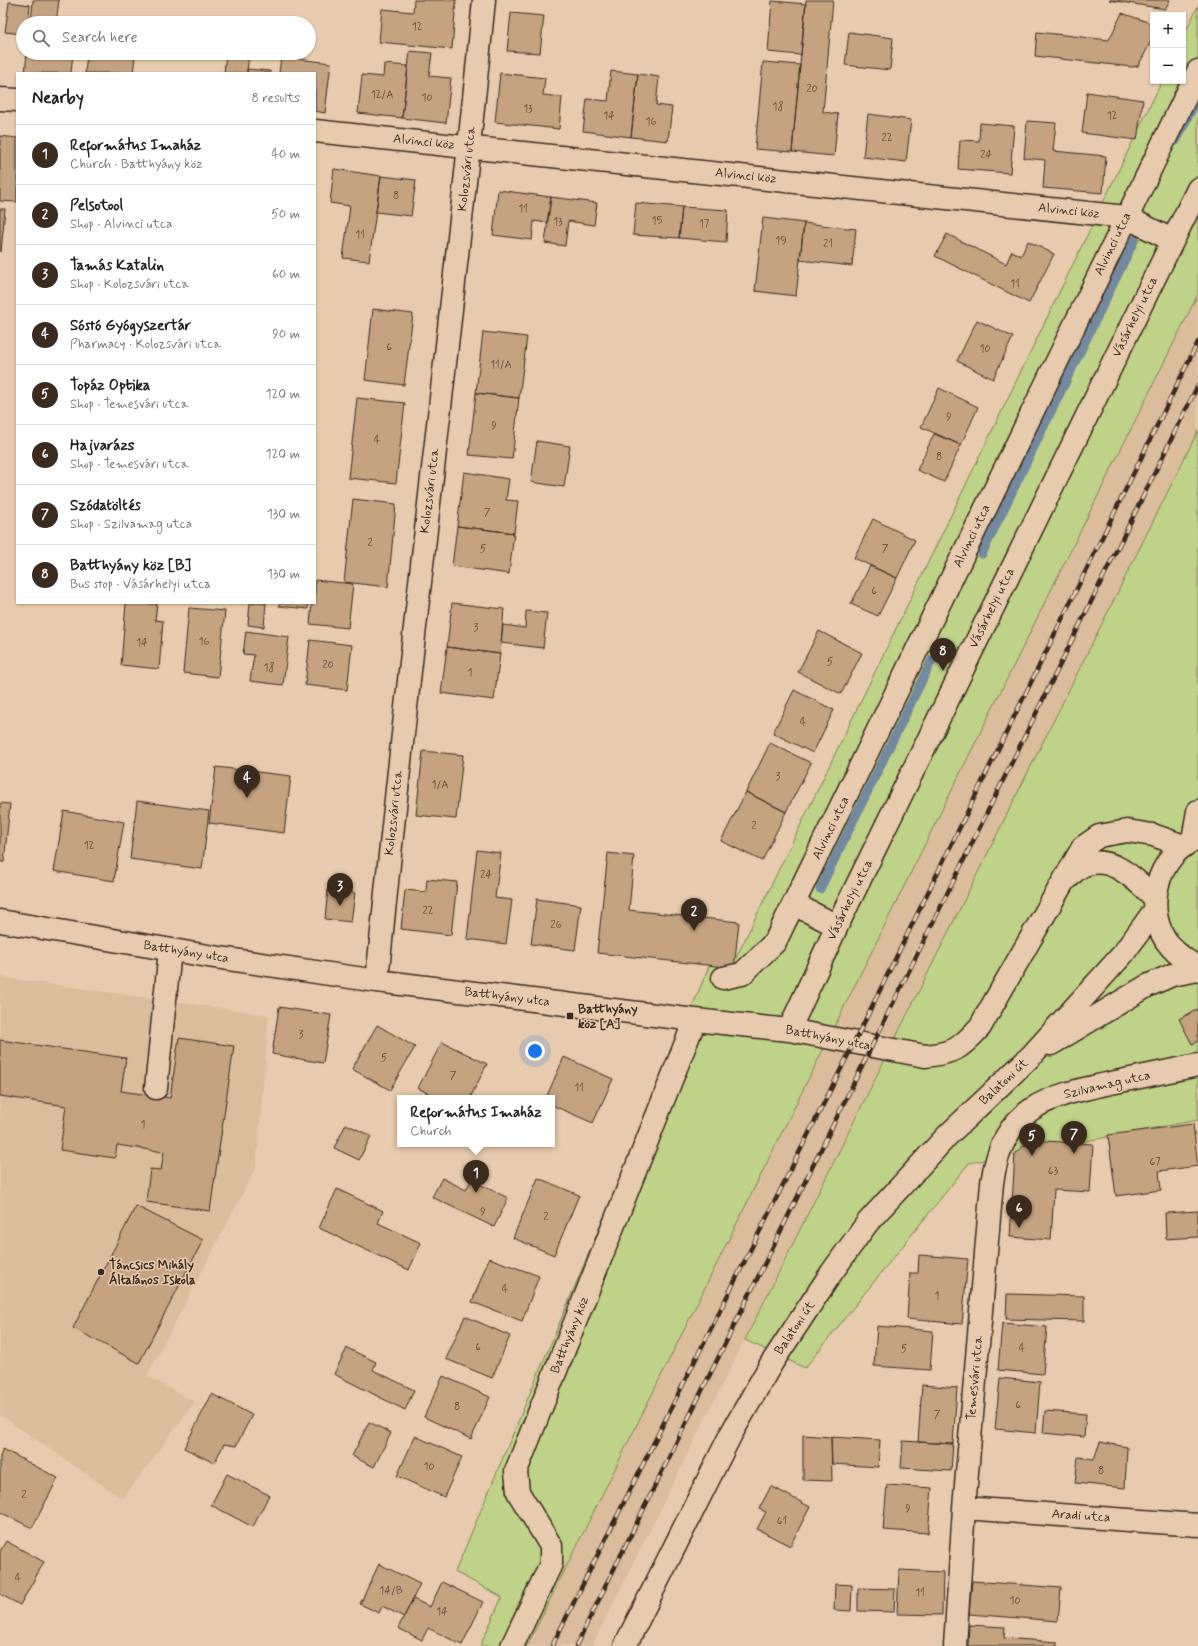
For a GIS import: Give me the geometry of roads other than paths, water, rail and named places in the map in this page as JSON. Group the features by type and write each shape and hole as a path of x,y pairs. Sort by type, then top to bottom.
{"street":[{"name":"Kolozsvári utca","path":"377,981 403,723 470,147 484,0"},
{"name":"Alvinci utca","path":"723,978 742,974 775,942 1198,71"},
{"path":"0,99 16,100"},
{"name":"Alvinci köz","path":"316,131 1126,217 1172,240"},
{"name":"Vásárhelyi utca","path":"789,1030 837,926 1198,188"},
{"path":"1198,810 1192,841 1173,856 1164,868 1158,883 1155,904 1160,929 1170,946 1184,960 1198,969"},
{"name":"Batthyány utca","path":"0,920 170,950 377,981 789,1030 925,1056 943,1054 962,1046 980,1027 1083,847 1099,836 1127,831 1192,841"},
{"name":"Batthyány utca","path":"1065,880 1080,867 1094,862 1108,863 1134,878 1155,904"},
{"path":"794,904 837,926"},
{"name":"Balatoni út","path":"624,1646 731,1434 771,1364 828,1278 868,1222 947,1136 1031,1056 1123,954 1155,904"},
{"path":"156,1088 170,950"},
{"name":"Balatoni út","path":"1031,1056 1147,986 1172,975 1198,969"},
{"name":"Batthyány köz","path":"512,1646 551,1564 551,1546 518,1492 516,1471 695,1020"},
{"name":"Szilvamag utca","path":"1020,1118 1036,1105 1068,1092 1198,1065"},
{"name":"Temesvári utca","path":"955,1646 964,1508 993,1176 995,1164 1003,1144 1010,1130 1020,1118"},
{"name":"Aradi utca","path":"964,1508 1198,1525"}],"waterway":[{"path":"1176,141 1198,97"},
{"path":"982,554 1135,239"},
{"path":"820,889 932,660"}],"railway":[{"path":"552,1646 854,1043 1198,342"},
{"path":"576,1646 1198,385"}],"place":[{"name":"Batthyány köz [B]","path":"943,671"},
{"name":"Sóstó Gyógyszertár","path":"247,798"},
{"name":"Tamás Katalin","path":"340,906"},
{"name":"Pelsotool","path":"694,931"},
{"name":"Batthyány köz [A]","path":"570,1016"},
{"name":"Szódatöltés","path":"1074,1154"},
{"name":"Topáz Optika","path":"1032,1156"},
{"name":"Református Imaház","path":"476,1193"},
{"name":"Hajvarázs","path":"1019,1228"},
{"name":"Táncsics Mihály Általános Iskola","path":"101,1272"}]}
